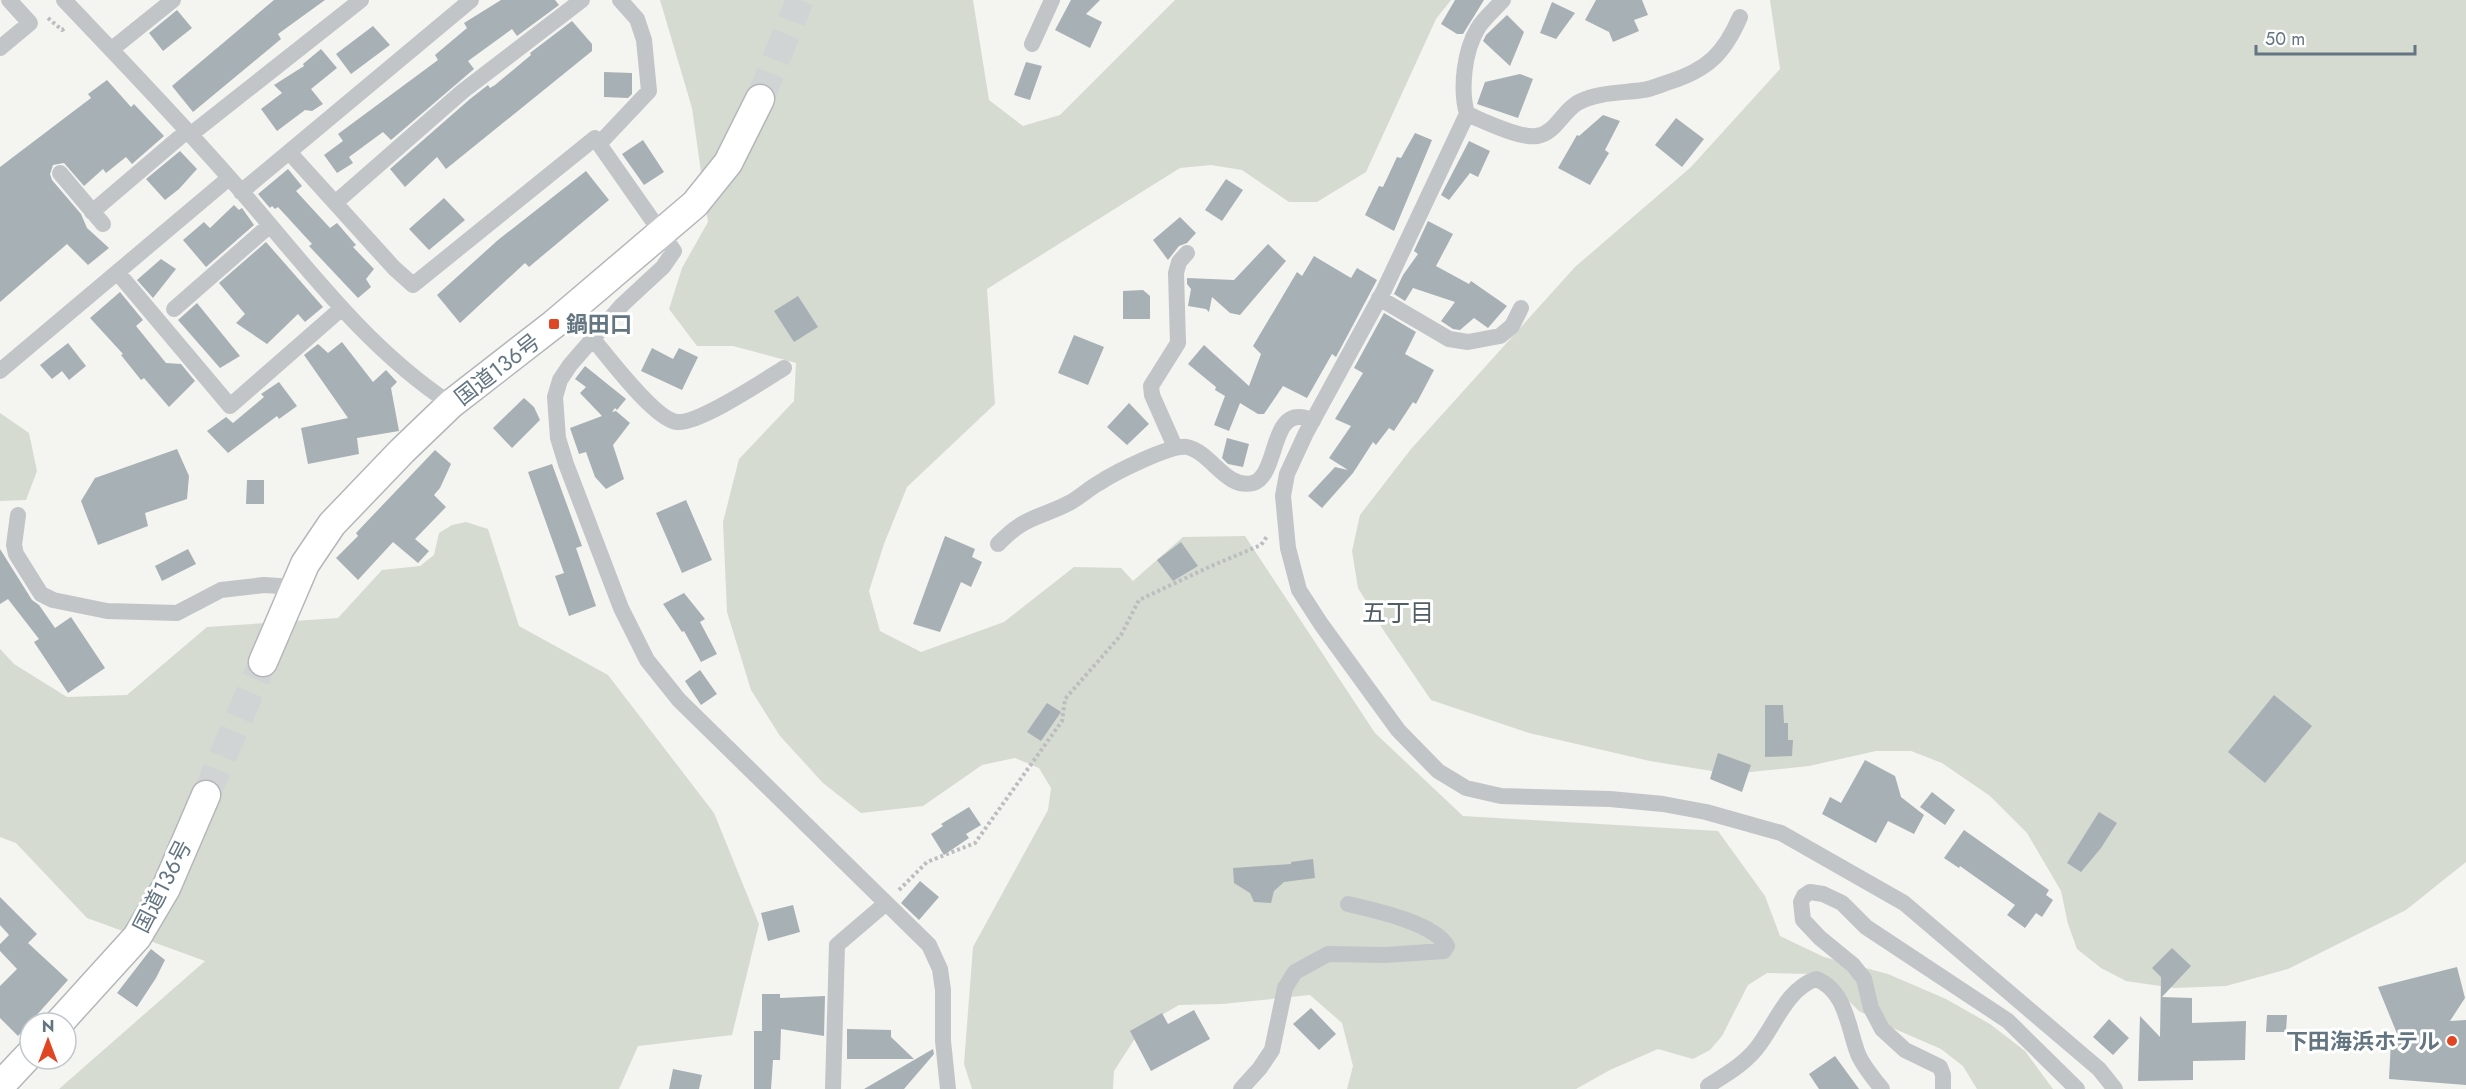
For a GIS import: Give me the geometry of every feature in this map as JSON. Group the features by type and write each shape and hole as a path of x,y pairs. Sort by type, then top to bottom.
{"highway":[{"name":"国道136号","path":"263,662 316,543 332,524 451,404 554,324 695,204 728,163 760,99"},
{"name":"国道136号","path":"70,1011 137,937 166,888 206,795"},
{"path":"0,1086 18,1067"}],"street":[{"path":"0,48 30,23 9,0"},
{"path":"64,0 230,178 342,308 389,358 422,385 451,404"},
{"path":"111,49 173,0"},
{"path":"60,173 98,218 189,133 361,0"},
{"path":"241,192 471,0"},
{"path":"334,203 463,91 582,0"},
{"path":"620,0 637,19"},
{"path":"599,144 649,91 644,40 632,0"},
{"path":"1032,44 1052,0"},
{"path":"1503,0 1479,26 1470,43 1466,64 1467,114 1379,298 1287,474 1283,512 1288,548 1299,590 1398,730 1438,771 1466,788 1501,796 1610,799 1663,804 1706,812 1782,833 1904,903 2099,1070 2115,1089"},
{"path":"1467,114 1524,135 1538,136 1549,131 1571,107 1581,101 1614,93 1646,90 1692,75 1719,55 1731,39 1740,17"},
{"path":"289,152 394,268 413,285 595,138 674,251 663,267 622,305 593,339 560,380 555,397 558,438 621,609 647,660 679,700 929,945 940,969 943,990 943,1041 948,1089"},
{"path":"0,371 230,178"},
{"path":"174,309 270,225"},
{"path":"1175,447 1152,394 1151,386 1178,344 1176,273 1179,262 1187,252"},
{"path":"118,273 230,406 342,308"},
{"path":"1379,298 1449,339 1468,342 1500,336 1512,326 1521,308"},
{"path":"593,339 632,387 660,413 675,422 685,422 723,405 784,368"},
{"path":"998,544 1019,525 1071,502 1098,483 1124,469 1175,447 1195,450 1237,483 1253,483 1263,477 1281,429 1289,420 1299,416 1313,421"},
{"path":"18,515 14,545 16,554 41,594 53,600 107,611 177,613 221,590 264,585 295,587"},
{"path":"1943,1089 1940,1067 1905,1050 1882,1029 1871,1008 1864,979 1853,965 1820,938 1803,920 1801,902 1804,896 1810,892 1822,894 1842,903 1866,927 2008,1020 2077,1089"},
{"path":"833,1089 837,945 885,904"},
{"path":"1241,1089 1260,1068 1272,1050 1285,988 1295,972 1328,954 1385,955 1444,951 1447,946 1443,939 1430,931 1379,911 1348,904"},
{"path":"1707,1086 1734,1070 1756,1050 1797,989 1816,979 1834,989 1859,1056 1882,1089"}],"path":[{"path":"885,904 927,862 975,843 1062,721 1065,699 1121,635 1139,600 1261,545 1283,512"}],"shaded area":[{"path":"660,0 973,0 989,100 1023,126 1060,115 1175,0 1451,0 1436,19 1366,172 1317,202 1289,202 1242,170 1211,165 1180,168 987,289 995,404 907,487 884,544 869,591 880,631 921,652 1004,622 1074,567 1121,568 1133,581 1183,537 1245,536 1375,733 1463,816 1718,831 1765,896 1780,936 1824,957 1888,974 1946,999 1990,1024 2025,1051 2053,1089 1977,1089 1963,1066 1941,1049 1859,1011 1829,982 1811,974 1767,973 1748,985 1722,1036 1710,1050 1693,1059 1658,1049 1610,1070 1576,1089 1347,1089 1353,1066 1342,1023 1310,995 1222,1004 1179,1005 1143,1026 1114,1071 1113,1089 972,1089 964,1064 973,947 1048,810 1051,788 1039,768 1015,758 982,765 923,806 861,813 823,783 780,736 751,690 727,612 723,522 739,459 794,401 796,363 733,346 697,346 669,309 682,268 708,222 692,108"},
{"path":"1770,0 2466,0 2466,862 2406,910 2288,969 2226,986 2174,988 2126,981 2101,968 2077,949 2068,924 2061,891 2027,833 1990,796 1942,763 1911,751 1876,751 1809,766 1730,774 1650,761 1529,733 1431,700 1358,588 1352,551 1360,515 1411,449 1575,267 1691,167 1780,69"},
{"path":"0,413 29,433 37,471 26,500 0,501"},
{"path":"466,522 488,529 519,626 608,675 714,813 759,924 732,1035 638,1046 619,1089 59,1089 205,961 87,918 16,843 0,837 0,649 14,664 67,697 127,695 207,627 338,618 382,570 420,566 434,555 439,533 452,525"}],"building":[{"path":"274,0 325,0 278,34 281,39 193,112 172,86"},
{"path":"501,0 555,0 559,5 517,36 512,29 468,61 474,69 391,140 383,132 349,157 353,163 337,173 324,155 343,141 338,134 438,60 435,55 467,28 464,23"},
{"path":"1071,0 1100,0 1086,14 1102,22 1090,48 1055,30"},
{"path":"1455,0 1484,0 1463,34 1457,34 1441,24"},
{"path":"1596,0 1642,0 1648,15 1634,20 1639,31 1613,42 1609,32 1585,20"},
{"path":"1552,2 1575,13 1556,39 1540,33"},
{"path":"177,10 192,28 163,51 149,33"},
{"path":"1507,15 1524,32 1510,66 1483,41 1486,35"},
{"path":"572,21 592,44 592,51 446,169 437,157 405,187 390,169 470,99 488,85 490,88 495,85 531,55 530,53"},
{"path":"373,26 390,45 351,74 336,54"},
{"path":"321,49 337,68 311,89 323,104 312,111 305,110 277,131 261,109 282,93 274,85 304,66 303,64"},
{"path":"1026,62 1042,66 1030,100 1014,95"},
{"path":"604,72 632,73 632,94 628,98 604,97"},
{"path":"1520,74 1533,79 1518,118 1477,104 1485,82"},
{"path":"107,80 131,107 134,104 164,136 132,164 126,157 106,173 103,169 84,186 64,163 53,165 50,174 52,180 81,214 87,228 109,248 88,265 67,244 0,302 0,167 91,98 88,94"},
{"path":"1603,115 1620,121 1605,150 1609,153 1590,185 1558,168 1577,135 1579,136"},
{"path":"1676,118 1704,139 1682,167 1655,145"},
{"path":"1415,133 1432,140 1394,231 1365,215 1379,186 1383,187 1397,157 1401,158"},
{"path":"643,140 664,172 644,185 622,154"},
{"path":"1469,141 1490,151 1478,177 1470,173 1449,200 1441,195"},
{"path":"180,151 197,169 179,189 165,200 146,179"},
{"path":"288,169 302,186 296,191 330,228 337,223 356,245 353,247 374,269 366,279 371,287 358,298 309,246 312,244 278,207 270,208 258,194"},
{"path":"586,171 609,200 529,267 525,263 460,323 437,295 498,240"},
{"path":"1226,179 1243,190 1222,221 1205,210"},
{"path":"444,198 465,220 429,250 409,229"},
{"path":"234,205 239,210 242,208 254,225 206,267 183,240 204,222 210,228"},
{"path":"1180,217 1196,233 1187,243 1179,246 1168,260 1153,240"},
{"path":"1428,221 1453,234 1436,266 1469,284 1471,281 1507,306 1488,328 1474,318 1460,330 1453,329 1441,321 1455,302 1413,288 1405,301 1394,294 1403,275 1418,254 1414,251"},
{"path":"266,242 323,307 305,322 298,314 267,344 236,323 245,314 219,283"},
{"path":"1268,244 1286,261 1240,315 1230,313 1212,297 1209,312 1206,309 1188,306 1191,289 1187,284 1187,278 1234,280"},
{"path":"1314,256 1351,278 1357,268 1377,280 1336,357 1332,354 1307,398 1283,386 1264,414 1258,414 1240,403 1229,431 1214,425 1225,396 1215,390 1216,387 1188,364 1204,345 1249,386 1261,354 1253,346 1297,272 1302,276"},
{"path":"161,259 176,269 153,298 137,280"},
{"path":"1143,290 1150,296 1150,319 1123,319 1123,291"},
{"path":"120,292 143,320 136,326 166,363 181,364 195,381 169,407 144,378 141,380 121,355 123,354 90,318"},
{"path":"798,296 818,327 794,342 774,311"},
{"path":"197,303 240,356 220,368 178,320"},
{"path":"1384,313 1416,332 1405,354 1434,370 1416,404 1413,402 1394,431 1389,428 1376,445 1373,442 1353,473 1322,508 1308,496 1335,467 1348,470 1329,458 1351,426 1335,419 1363,373 1354,368"},
{"path":"1074,335 1104,347 1088,385 1058,373"},
{"path":"342,342 373,382 386,370 397,382 391,388 399,431 357,438 359,454 308,464 301,428 348,418 304,355 318,344 328,353"},
{"path":"68,343 86,366 69,380 62,371 52,379 40,365"},
{"path":"652,348 673,359 679,348 698,357 682,390 641,371"},
{"path":"585,366 626,399 617,410 615,408 612,412 616,411 630,423 613,445 624,479 606,489 595,477 586,452 579,454 570,428 602,416 580,393 586,387 575,379"},
{"path":"279,382 297,406 279,419 277,416 228,453 207,431 226,417 233,423 264,397 261,394"},
{"path":"524,398 534,407 540,420 512,448 493,428"},
{"path":"1129,403 1149,424 1127,445 1107,427"},
{"path":"1227,438 1249,444 1243,467 1228,464 1222,458"},
{"path":"177,449 189,476 187,499 145,513 148,526 98,545 81,501 95,478"},
{"path":"435,450 451,464 440,488 434,495 446,507 415,539 429,551 418,563 393,542 358,580 336,558 358,536 356,533"},
{"path":"552,464 582,546 576,548 596,606 569,616 555,576 564,573 528,472"},
{"path":"247,480 264,480 264,504 246,504"},
{"path":"686,500 712,560 682,573 656,513"},
{"path":"945,536 975,549 972,557 982,562 971,587 961,582 940,632 913,624"},
{"path":"1181,542 1198,566 1173,581 1157,560"},
{"path":"0,549 32,600 39,605 55,628 71,617 105,668 68,693 34,642 39,639 8,599 0,604"},
{"path":"188,549 196,564 162,581 155,566"},
{"path":"684,593 705,619 700,622 717,654 701,662 684,631 682,632 663,604"},
{"path":"700,670 717,694 701,705 685,681"},
{"path":"2274,695 2312,726 2265,783 2228,752"},
{"path":"1047,703 1061,712 1041,741 1027,732"},
{"path":"1765,705 1783,705 1784,723 1788,723 1788,740 1793,740 1792,756 1765,757"},
{"path":"1718,753 1751,765 1742,792 1710,779"},
{"path":"1865,760 1895,776 1901,797 1924,815 1914,834 1888,821 1876,843 1822,814 1830,797 1841,803"},
{"path":"1932,792 1955,810 1945,825 1920,807"},
{"path":"969,807 981,825 966,834 969,838 944,855 931,834 943,826 941,824"},
{"path":"2099,812 2117,823 2101,848 2081,872 2067,863"},
{"path":"1964,830 2049,890 2046,895 2053,900 2042,917 2036,913 2025,928 2007,915 2015,905 1960,866 1959,868 1944,858"},
{"path":"1313,859 1315,878 1284,882 1274,891 1271,903 1254,902 1250,893 1234,883 1233,868 1291,864 1291,862"},
{"path":"920,881 939,897 919,920 901,903"},
{"path":"0,897 37,934 28,943 68,980 40,1011 18,1011 18,1036 0,1018 0,986 17,969 0,951 0,944 9,935 0,925"},
{"path":"793,905 800,932 768,941 761,913"},
{"path":"2172,948 2191,966 2162,997 2192,998 2192,1023 2246,1021 2245,1060 2193,1061 2193,1080 2138,1081 2140,1016 2160,1037 2161,977 2152,968"},
{"path":"151,949 165,960 137,1007 117,993"},
{"path":"2457,967 2465,998 2450,1021 2466,1020 2466,1085 2389,1079 2391,1041 2400,1041 2378,987"},
{"path":"762,994 780,994 780,998 825,996 824,1036 781,1029 780,1060 773,1060 771,1089 754,1089 754,1031 762,1031"},
{"path":"1311,1008 1336,1034 1319,1050 1293,1024"},
{"path":"1194,1010 1210,1039 1151,1071 1130,1031 1162,1013 1168,1024"},
{"path":"2267,1015 2287,1015 2286,1032 2266,1032"},
{"path":"2109,1019 2129,1038 2113,1055 2093,1037"},
{"path":"847,1029 891,1030 891,1037 914,1059 847,1059"},
{"path":"933,1049 934,1054 904,1089 864,1089"},
{"path":"1835,1056 1859,1089 1819,1089 1809,1074"},
{"path":"673,1069 702,1075 699,1089 669,1089"}],"tunnel":[{"path":"760,99 800,0"},
{"path":"206,795 263,662"}],"place":[{"name":"鍋田口","path":"554,324"},
{"name":"下田海浜ホテル","path":"2452,1041"}],"district":[{"name":"五丁目","path":"1398,612"}]}
